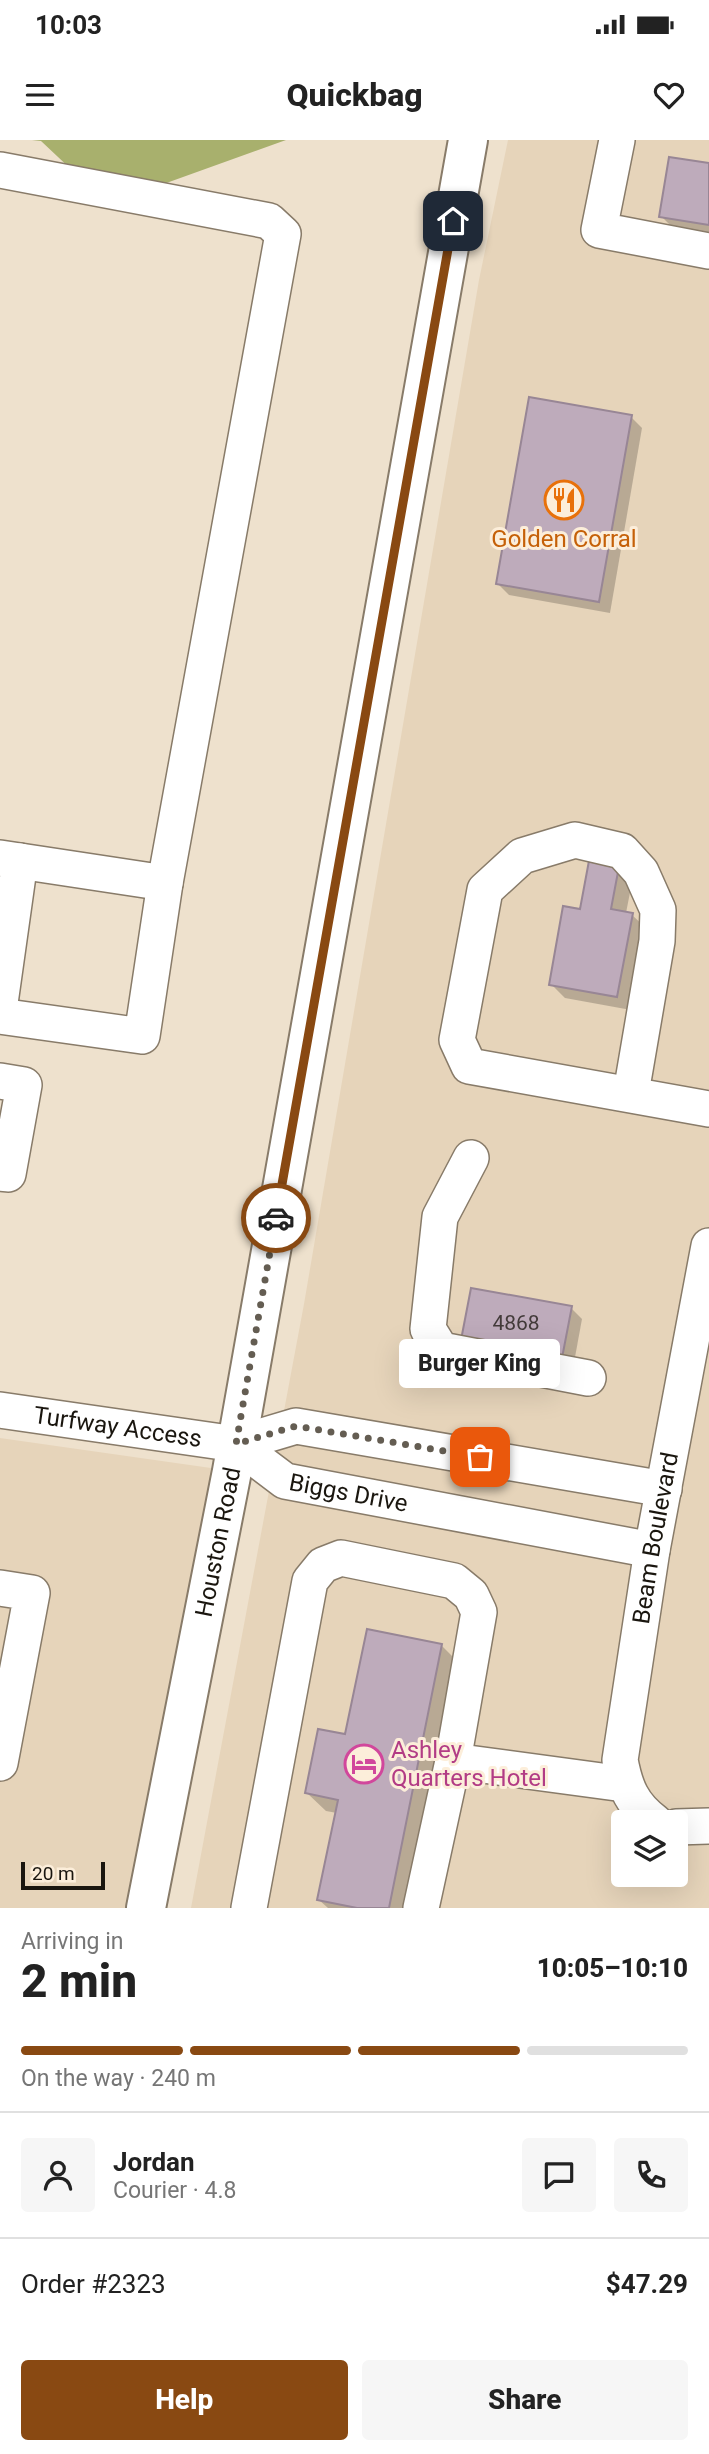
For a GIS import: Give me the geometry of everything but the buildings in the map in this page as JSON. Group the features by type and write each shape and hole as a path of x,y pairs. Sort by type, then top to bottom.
{"main road":[{"name":"Houston Road","path":"146,1908 236,1444 468,140"}],"street":[{"path":"617,140 599,230 709,251"},
{"path":"0,170 269,221 283,234 165,883 142,1036 0,1016"},
{"path":"631,1094 657,941 658,910 641,872 622,851 575,840 522,856 485,890 457,1040 469,1066 709,1109"},
{"path":"0,1003 10,860 165,883"},
{"path":"0,1082 24,1085 8,1174 0,1173"},
{"path":"471,1158 440,1217 428,1329 441,1350 588,1378"},
{"name":"Beam Boulevard","path":"638,1810 624,1784 620,1760 652,1550 709,1246"},
{"name":"Turfway Access","path":"0,1410 236,1444"},
{"name":"Biggs Drive","path":"236,1444 296,1426 664,1489"},
{"name":"Biggs Drive","path":"236,1444 285,1481 652,1550"},
{"path":"249,1908 310,1581 323,1566 341,1558 454,1581 471,1595 479,1612 453,1761 421,1908"},
{"path":"0,1588 32,1593 0,1762"},
{"path":"453,1761 624,1784"}],"shaded area":[{"path":"508,140 709,140 709,1908 191,1908 304,1304 479,280"},
{"path":"0,1438 232,1471 146,1908 0,1908"}],"green space":[{"path":"32,140 286,140 108,204 41,141"}],"way so far":[{"path":"276,1218 236,1444 296,1426 480,1457"}],"place":[{"name":"Golden Corral","path":"564,500"},
{"name":"Burger King","path":"480,1457"},
{"name":"Ashley Quarters Hotel","path":"364,1764"}],"route":[{"path":"276,1218 453,221"}]}
